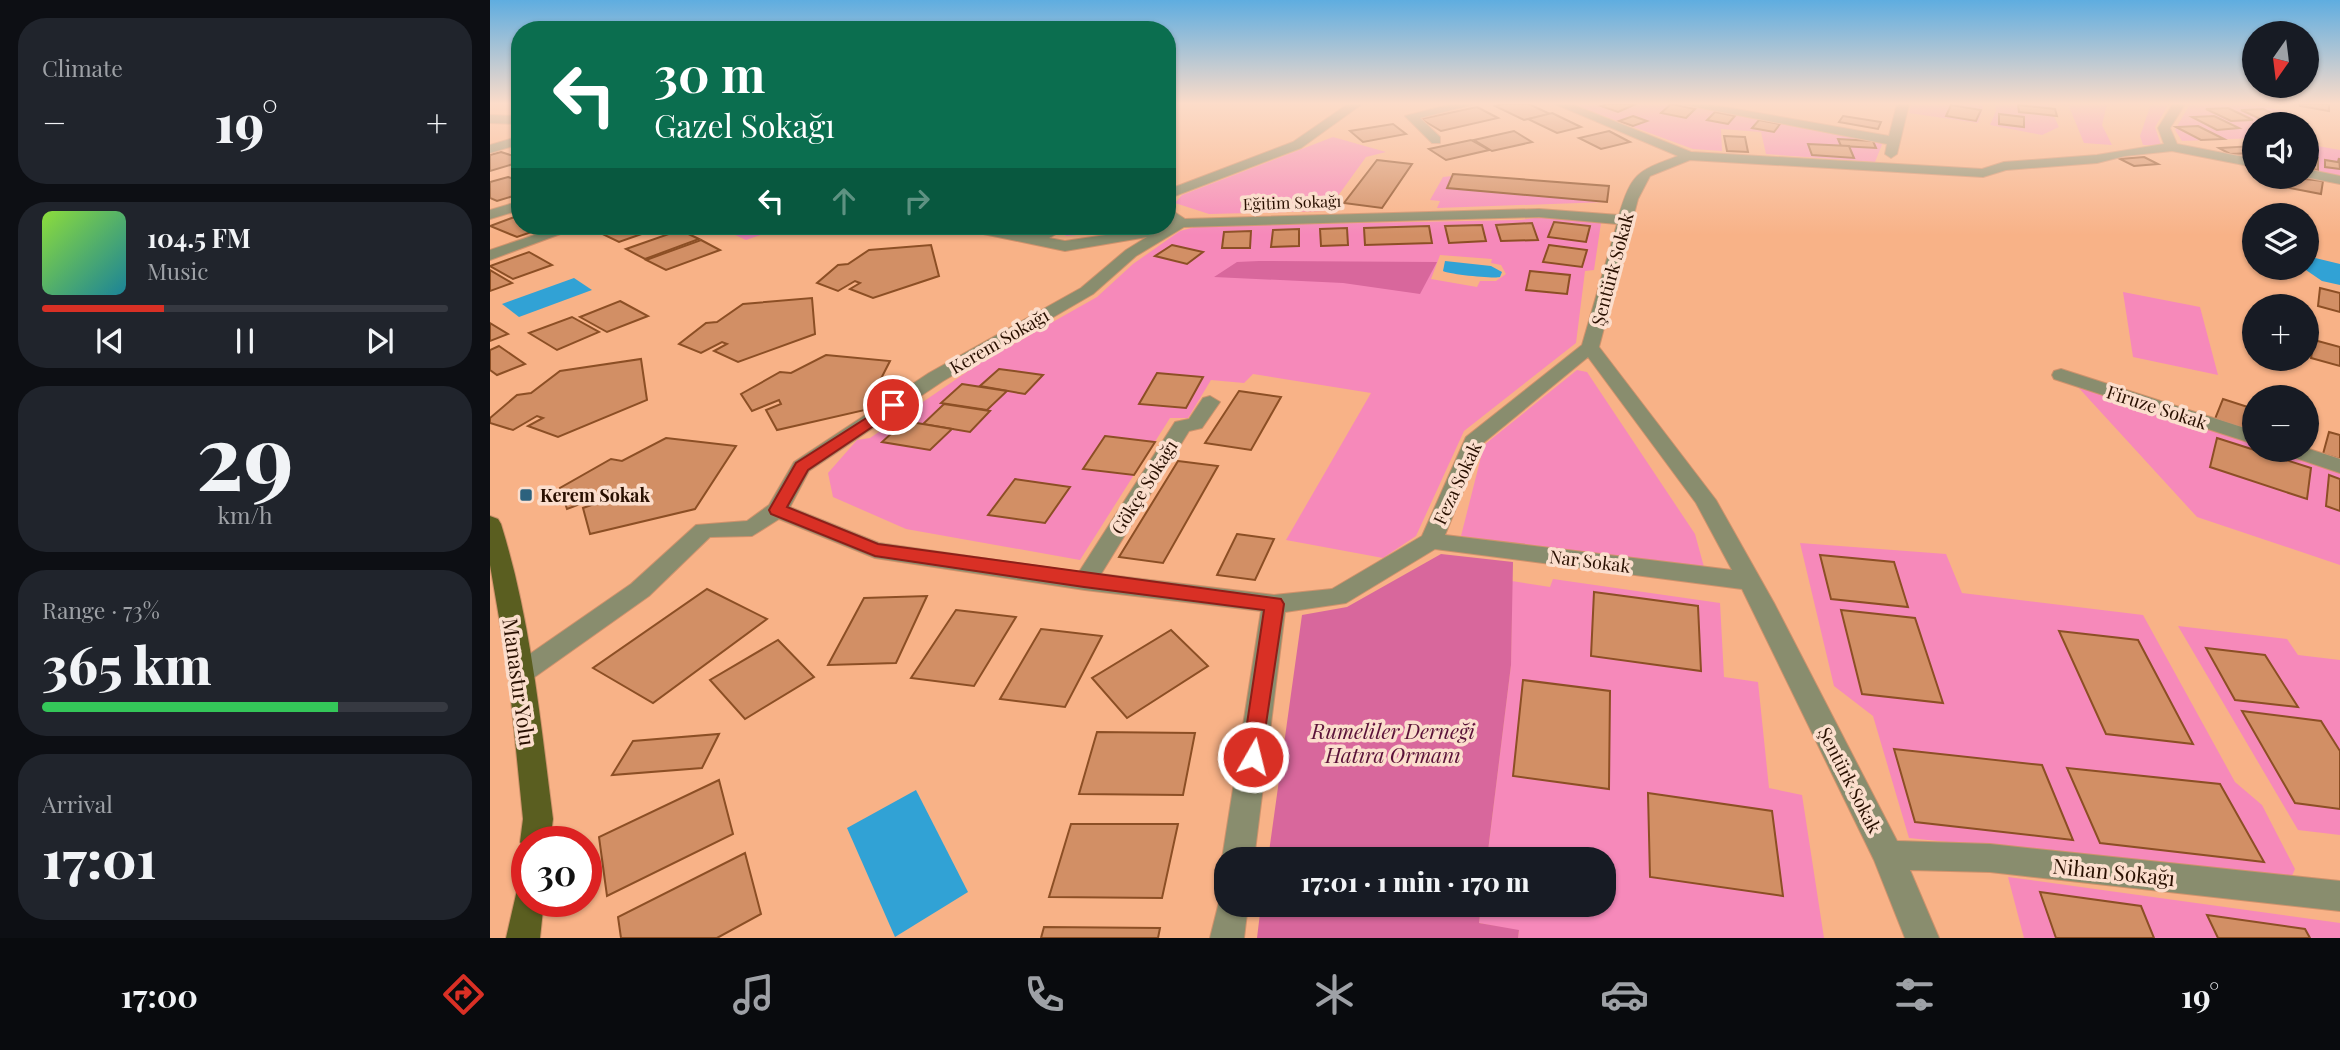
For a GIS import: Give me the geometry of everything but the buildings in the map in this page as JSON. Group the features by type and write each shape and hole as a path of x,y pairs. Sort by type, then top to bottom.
{"main road":[{"name":"Manastır Yolu","path":"490,524 504,567 520,674 537,826"},
{"path":"523,938 526,917"}],"street":[{"path":"1176,192 1290,148"},
{"path":"1669,148 1689,156"},
{"path":"1887,170 1892,148"},
{"name":"Şentürk Sokak","path":"1922,938 1888,855 1750,581 1705,500 1590,347 1631,199 1645,173 1689,156 1887,170 1983,173 2004,166 2097,159 2125,152 2165,148"},
{"name":"Şentürk Sokak","path":"2176,148 2242,161"},
{"path":"2319,176 2340,180"},
{"path":"490,215 511,208"},
{"name":"Eğitim Sokağı","path":"1176,217 1539,213 1625,220"},
{"path":"490,255 549,235"},
{"name":"Eğitim Sokağı","path":"1013,235 1065,246 1136,235"},
{"path":"1035,239 1044,235"},
{"name":"Kerem Sokağı","path":"520,674 640,590 704,530 752,528 777,510 801,467 936,377 1087,291 1152,235"},
{"name":"Feza Sokak","path":"777,510 875,550 1084,581 1274,604 1337,597 1431,541 1473,441 1590,347"},
{"name":"Firuze Sokak","path":"2061,375 2242,434"},
{"name":"Gökçe Sokağı","path":"1084,581 1182,426 1195,424 1210,402"},
{"path":"2319,459 2340,466"},
{"name":"Nar Sokak","path":"1431,541 1750,581"},
{"path":"1240,847 1274,604"},
{"name":"Nihan Sokağı","path":"1888,855 1990,858 2340,896"},
{"path":"1227,938 1230,917"}],"shaded area":[{"path":"1305,148 1371,148 1386,152 1366,157 1327,211 1209,214 1176,203 1182,195"},
{"path":"1690,148 1722,148 1722,151"},
{"path":"1765,148 1881,148 1875,162 1766,154"},
{"path":"2319,148 2340,150 2340,177 2319,173"},
{"path":"1452,176 1447,188 1607,202 1437,208 1440,201 1430,200 1443,177"},
{"path":"1541,217 1601,223 1594,270 1585,271 1576,343 1464,431 1416,536 1383,558 1286,540 1371,393 1253,374 1244,383 1211,380 1188,418 1170,418 1080,560 906,529 833,497 828,473 857,440 870,438 980,363 1097,297 1133,264 1180,231 1199,226 1520,220","holes":["1440,255 1492,259 1491,263 1501,265 1506,274 1496,281 1480,281 1477,287 1431,279"]},
{"path":"735,235 760,235 746,240"},
{"path":"2123,292 2200,307 2218,375 2133,357"},
{"path":"1577,370 1587,372 1695,534 1704,567 1461,536 1484,445"},
{"path":"2077,386 2242,440 2242,462 2307,462 2340,473 2340,565 2197,517"},
{"path":"1800,543 1946,554 1962,593 2143,615 2235,782 2262,805 2295,869 2291,878 1909,838 1873,716 1834,686"},
{"path":"1553,579 1720,603 1724,677 1758,682 1769,788 1802,795 1824,938 1518,938 1519,931 1479,923 1480,917 1616,917 1616,847 1488,847 1511,665 1512,581 1550,587"},
{"path":"2178,626 2287,639 2298,655 2340,660 2340,835 2298,830"},
{"path":"2008,877 2340,923 2340,938 2024,938"}],"green space":[{"path":"1237,262 1437,262 1420,294 1343,283 1214,277"},
{"name":"Rumeliler Derneği Hatıra Ormanı","path":"1441,554 1513,562 1511,665 1488,847 1270,847 1302,615 1347,607"},
{"path":"1260,917 1480,917 1479,923 1519,930 1518,938 1257,938"}],"water":[{"path":"2319,259 2340,264 2340,285 2319,279"},
{"path":"1445,261 1491,266 1502,272 1500,277 1453,273 1443,271"},
{"path":"574,278 592,290 519,317 502,304"},
{"path":"916,790 968,892 895,937 847,828"}],"place":[{"name":"Kerem Sokak","path":"526,495"}],"route":[{"path":"893,405 801,467 777,510 875,550 1084,581 1274,604 1253,757"}]}
